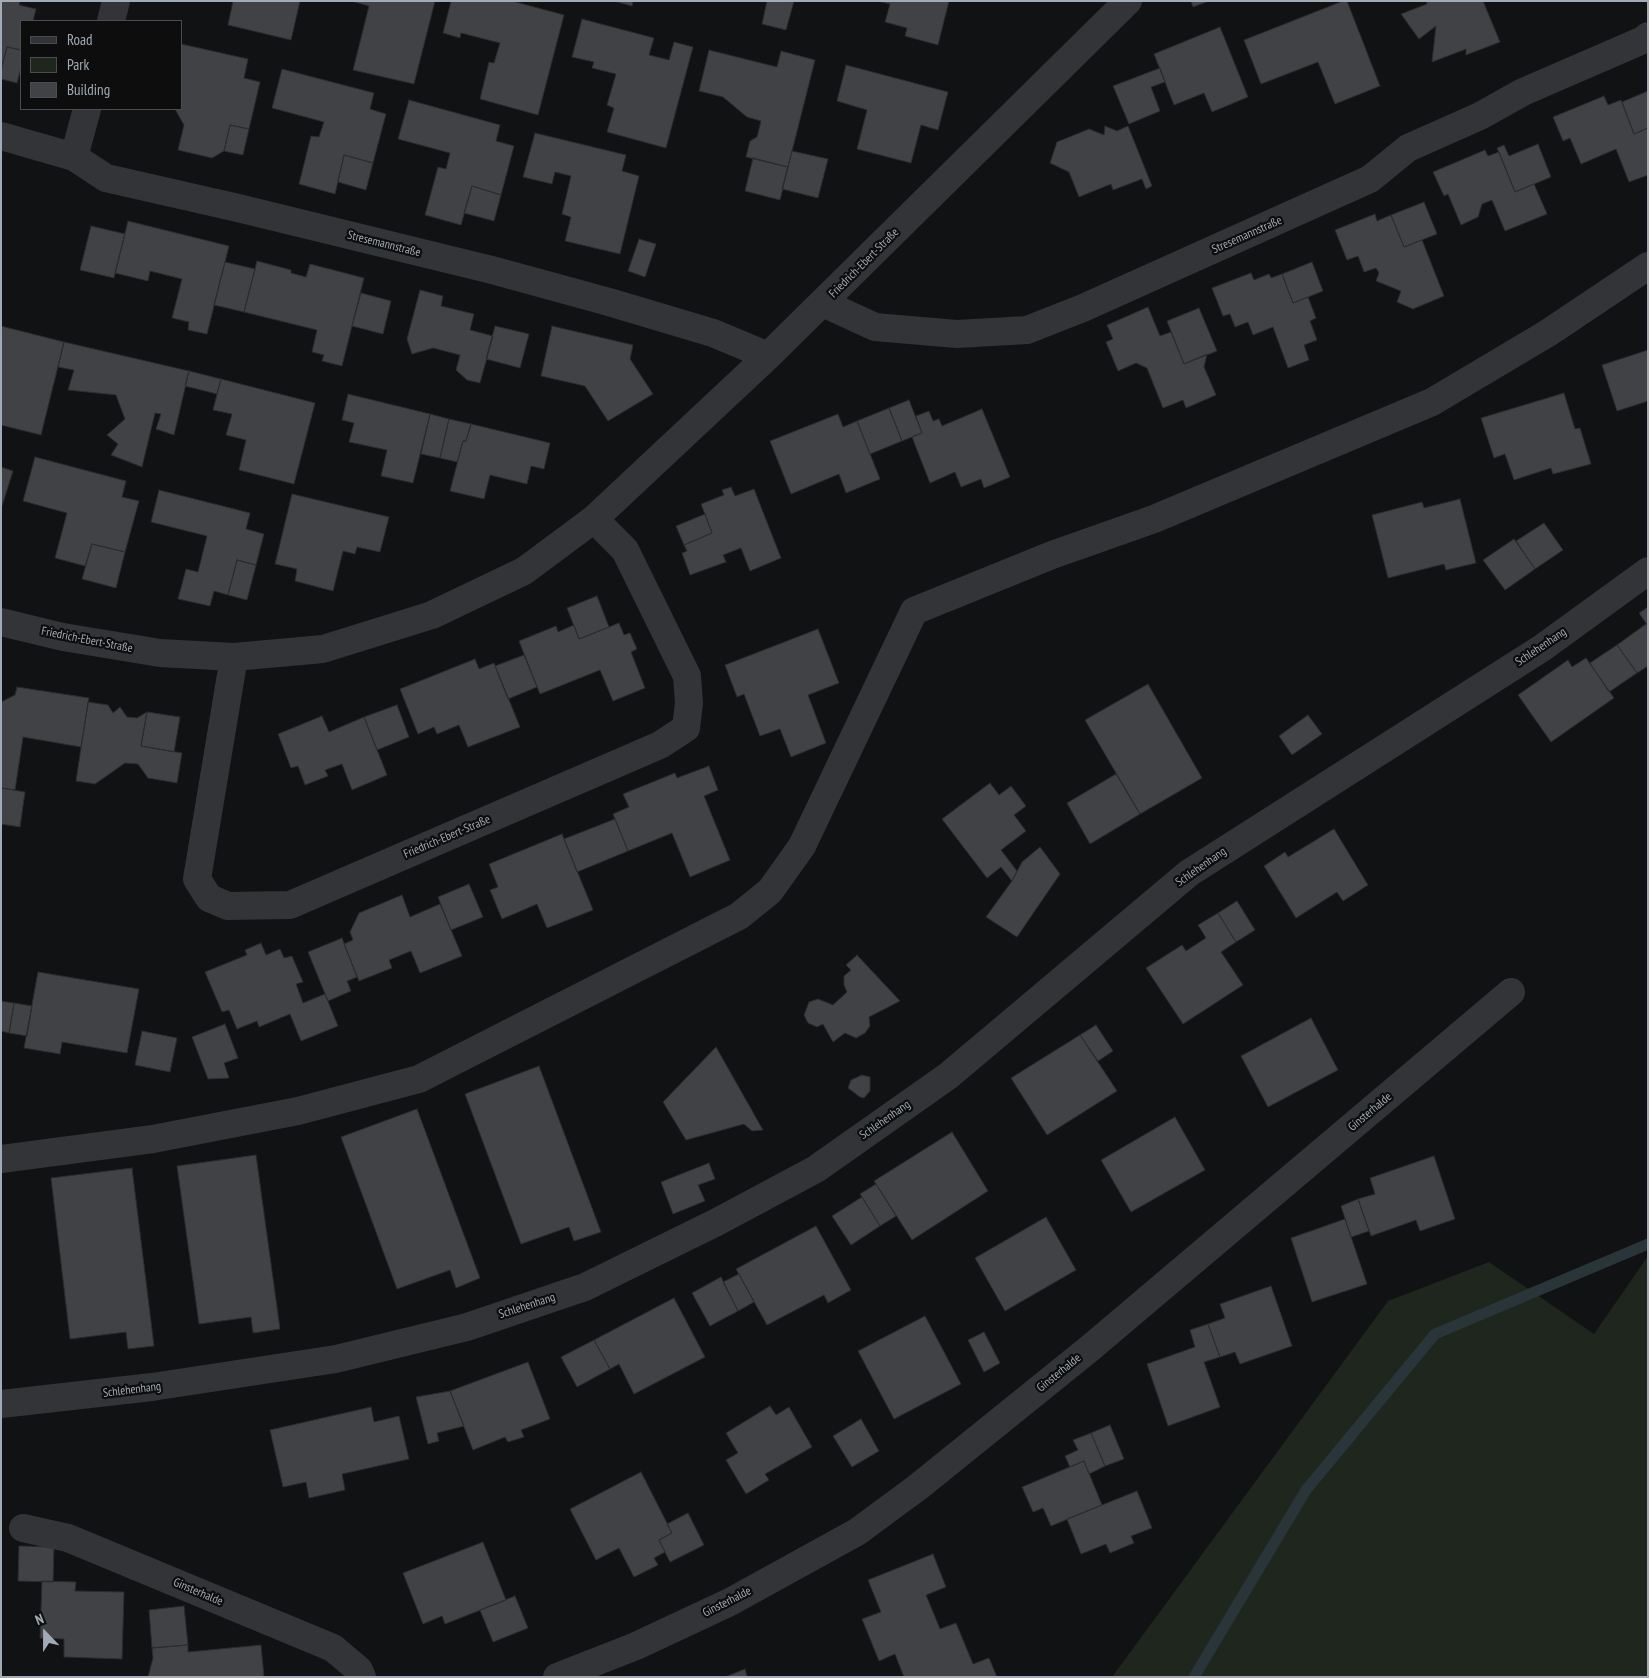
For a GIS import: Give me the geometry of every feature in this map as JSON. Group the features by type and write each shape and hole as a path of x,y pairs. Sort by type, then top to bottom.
{"street":[{"path":"111,20 116,1"},
{"name":"Friedrich-Ebert-Straße","path":"1,622 63,637 160,653 234,657 323,649 432,615 524,571 594,519 768,356 1128,1"},
{"name":"Stresemannstraße","path":"823,303 875,327 957,334 1027,330 1083,308 1370,179 1408,148 1480,116 1523,92 1643,40 1648,36"},
{"path":"74,156 87,110"},
{"name":"Stresemannstraße","path":"1,136 74,156 106,178 238,208 501,273 609,302 712,333 768,356"},
{"path":"1,1159 153,1139 298,1110 419,1079 739,916 770,891 802,846 914,611 1052,555 1154,518 1432,402 1548,333 1648,266"},
{"name":"Friedrich-Ebert-Straße","path":"234,657 197,879 209,898 228,906 290,904 660,745 686,728 689,703 687,676 625,550 594,519"},
{"name":"Schlehenhang","path":"1,1404 152,1388 336,1359 467,1327 585,1287 717,1222 816,1169 948,1076 1189,874 1542,648 1648,571"},
{"name":"Ginsterhalde","path":"558,1677 636,1646 730,1602 857,1532 918,1487 1089,1349 1511,992"},
{"name":"Ginsterhalde","path":"23,1528 68,1538 333,1648 359,1670 362,1677"}],"green space":[{"path":"1648,1256 1648,1677 1112,1677 1388,1301 1489,1262 1594,1334"}],"building":[{"path":"1,1 20,1 19,5 36,9 33,20 20,20 20,50 7,47 1,70"},
{"path":"233,1 300,1 291,40 228,25"},
{"path":"351,1 435,1 414,84 353,70 369,6"},
{"path":"451,1 512,1 564,15 538,115 480,99 489,62 494,63 500,43 461,33 460,38 443,33"},
{"path":"614,1 633,1 632,6"},
{"path":"767,1 794,1 786,30 762,24"},
{"path":"878,1 949,1 938,45 905,36 907,28 885,22 890,4"},
{"path":"1191,1 1209,1 1193,7"},
{"path":"1347,1 1380,86 1335,104 1318,62 1261,84 1244,40"},
{"path":"1426,1 1483,1 1500,42 1466,55 1466,49 1432,62 1436,26 1419,39 1401,14 1427,4"},
{"path":"582,19 654,38 649,55 669,60 674,42 693,47 666,148 607,132 614,108 607,105 616,74 592,68 594,62 572,57"},
{"path":"1220,27 1248,97 1212,112 1204,93 1174,105 1154,54"},
{"path":"182,44 248,59 244,78 260,82 249,129 230,125 224,151 212,158 178,150 184,125 176,110 182,110"},
{"path":"7,47 20,50 20,72 17,83 1,79 1,70"},
{"path":"709,50 777,67 781,51 815,60 788,167 746,157 750,141 757,137 761,121 747,117 723,97 699,91"},
{"path":"846,65 948,92 938,130 921,125 911,163 857,149 867,110 837,101"},
{"path":"1160,68 1165,82 1151,87 1160,111 1129,124 1113,86"},
{"path":"282,69 374,93 370,109 386,114 373,163 344,155 335,194 299,184 311,136 319,137 324,122 272,108"},
{"path":"1648,91 1648,128 1634,134 1622,102"},
{"path":"1604,96 1608,105 1621,100 1634,134 1648,128 1648,175 1629,182 1616,149 1581,164 1570,138 1563,141 1553,117"},
{"path":"409,100 500,125 496,141 514,146 501,195 472,186 461,225 425,215 438,167 446,169 450,153 398,139"},
{"path":"230,125 249,129 243,155 224,151"},
{"path":"1105,126 1117,131 1128,126 1152,186 1146,189 1142,179 1113,190 1111,184 1079,197 1069,172 1050,163 1057,142 1089,129 1104,135"},
{"path":"535,133 626,155 622,171 639,176 620,254 565,241 571,217 562,214 571,176 555,172 552,184 523,177"},
{"path":"1538,144 1551,177 1515,192 1497,148 1504,145 1509,156"},
{"path":"1485,150 1488,156 1499,152 1515,192 1534,184 1547,214 1505,231 1492,200 1482,204 1478,217 1461,225 1448,194 1444,196 1433,172"},
{"path":"792,151 828,159 818,198 782,189"},
{"path":"344,155 373,163 366,190 338,182"},
{"path":"753,158 788,167 780,200 745,191"},
{"path":"472,186 501,195 494,221 464,213"},
{"path":"1424,202 1437,234 1404,247 1391,215"},
{"path":"1375,214 1377,221 1391,215 1404,247 1422,240 1444,296 1413,309 1397,302 1401,291 1376,281 1379,273 1376,268 1364,272 1358,256 1347,260 1335,230"},
{"path":"128,221 229,246 207,334 188,330 189,322 172,318 182,279 150,271 148,281 115,273"},
{"path":"91,226 125,234 114,278 80,270"},
{"path":"639,239 656,244 645,277 628,271"},
{"path":"257,261 291,270 291,273 306,277 310,264 364,278 342,366 322,361 324,355 312,352 317,330 244,312"},
{"path":"225,262 255,269 244,312 214,305"},
{"path":"1312,262 1323,291 1293,303 1282,274"},
{"path":"1251,273 1254,280 1269,274 1271,278 1282,274 1293,303 1308,297 1316,318 1310,321 1317,340 1304,345 1309,360 1288,368 1273,327 1253,335 1248,322 1235,327 1230,314 1223,316 1212,288"},
{"path":"420,290 443,296 441,306 474,314 470,330 493,336 480,383 467,380 456,370 460,355 433,348 412,354 407,339"},
{"path":"361,293 391,301 383,334 352,326"},
{"path":"1148,307 1160,336 1171,332 1184,364 1207,354 1204,367 1216,395 1186,408 1183,400 1163,408 1147,368 1136,363 1118,371 1106,342 1113,339 1107,325"},
{"path":"1199,308 1217,351 1184,364 1167,321"},
{"path":"1,326 64,342 41,435 1,425"},
{"path":"495,326 529,334 520,368 486,359"},
{"path":"552,326 633,345 630,359 653,394 608,421 585,386 541,376"},
{"path":"64,342 189,371 174,435 156,429 161,414 155,413 142,467 111,455 118,444 107,435 125,419 116,395 68,390 74,370 58,367"},
{"path":"1648,350 1648,401 1617,411 1602,365"},
{"path":"189,371 221,379 217,394 185,386"},
{"path":"221,379 315,403 294,484 239,470 246,440 226,435 232,414 213,410"},
{"path":"1564,393 1575,429 1580,428 1591,464 1553,474 1551,468 1514,480 1505,454 1494,458 1481,418"},
{"path":"348,394 430,414 413,483 381,476 387,450 349,442 354,423 342,420"},
{"path":"909,400 922,433 902,441 889,408"},
{"path":"889,408 902,441 870,454 857,421"},
{"path":"982,409 1010,477 984,488 981,479 961,487 955,472 930,483 912,437 922,433 916,416 929,411 933,421 939,419 942,426"},
{"path":"430,414 449,419 440,458 421,454"},
{"path":"838,414 843,427 857,421 880,479 846,493 839,474 791,494 770,441"},
{"path":"449,419 471,424 466,441 463,441 457,462 440,458"},
{"path":"471,424 550,443 544,469 531,466 527,484 490,475 484,499 450,491 463,441 466,441"},
{"path":"35,457 126,481 122,497 139,501 125,552 92,544 85,566 55,558 67,513 23,501"},
{"path":"1,467 13,471 2,506 1,506"},
{"path":"731,487 735,496 754,489 781,558 750,571 741,548 723,555 726,562 690,575 682,553 687,551 684,545 712,533 701,504 724,495 722,490"},
{"path":"159,490 250,513 246,529 264,534 256,565 237,560 228,595 214,591 210,606 178,599 186,569 198,572 207,536 151,522"},
{"path":"292,494 389,517 380,552 357,547 355,554 343,551 333,591 295,581 297,569 275,564"},
{"path":"1460,499 1476,563 1446,570 1444,564 1388,578 1372,515 1422,502 1424,508"},
{"path":"705,514 712,533 684,545 676,526"},
{"path":"1544,523 1563,550 1535,569 1516,541"},
{"path":"1514,539 1535,569 1505,590 1483,560"},
{"path":"92,544 125,552 116,588 82,579"},
{"path":"237,560 256,565 247,600 228,595"},
{"path":"597,596 609,627 579,639 567,608"},
{"path":"1648,607 1648,626 1639,613"},
{"path":"619,623 624,635 630,633 637,649 631,652 645,688 613,701 600,670 540,694 519,641 556,626 558,632 574,625 579,639"},
{"path":"1646,624 1648,626 1648,666 1637,673 1617,645"},
{"path":"818,629 839,683 808,695 826,743 791,757 780,729 760,736 744,694 737,697 725,665"},
{"path":"1617,645 1637,673 1609,692 1590,663"},
{"path":"524,655 537,687 508,699 495,666"},
{"path":"1586,658 1614,698 1551,742 1518,695 1568,660 1572,667"},
{"path":"475,659 479,669 494,663 520,727 468,747 459,725 437,734 434,727 418,734 400,689"},
{"path":"1148,684 1202,778 1140,814 1085,720"},
{"path":"17,687 89,698 81,747 23,737 15,790 1,788 1,702 15,695"},
{"path":"88,702 108,705 113,713 120,707 127,717 137,718 147,712 141,746 182,753 177,783 148,778 138,764 125,763 95,784 76,781"},
{"path":"397,705 409,737 377,750 364,717"},
{"path":"147,712 180,717 174,752 141,746"},
{"path":"1308,715 1322,734 1292,755 1279,736"},
{"path":"322,716 329,732 364,717 387,775 352,790 342,764 325,770 328,776 305,785 298,766 291,768 278,734"},
{"path":"709,766 718,790 704,796 730,860 690,877 672,833 628,851 613,814 629,807 623,794 675,773 677,778"},
{"path":"1116,774 1140,814 1090,844 1067,803"},
{"path":"990,783 999,795 1011,786 1026,806 1014,815 1026,831 1001,850 1017,871 1012,881 1001,867 987,878 942,819"},
{"path":"1,788 25,792 20,827 1,824"},
{"path":"615,819 628,851 577,872 564,839"},
{"path":"1334,829 1368,885 1343,901 1337,892 1296,918 1264,866 1285,852 1288,857"},
{"path":"562,834 593,910 547,928 537,904 502,919 490,890 498,887 489,864"},
{"path":"1040,847 1060,874 1017,937 986,917 1012,881 1022,862"},
{"path":"469,884 483,917 451,930 438,897"},
{"path":"402,895 410,917 440,904 462,956 420,973 411,951 389,960 392,968 359,981 344,944 353,940 350,932 359,913"},
{"path":"1237,901 1255,930 1236,942 1218,913"},
{"path":"1218,913 1236,942 1221,952 1243,985 1183,1024 1146,968 1182,945 1186,951 1206,938 1198,925"},
{"path":"342,938 357,977 347,981 351,991 328,1001 308,952"},
{"path":"261,943 266,955 280,949 284,958 292,956 303,982 296,984 303,1003 325,994 338,1026 301,1041 290,1014 259,1027 257,1021 237,1029 229,1010 222,1012 205,972 247,955 245,950"},
{"path":"857,955 900,1001 869,1017 870,1026 865,1033 856,1038 845,1033 833,1042 823,1024 817,1027 808,1023 804,1015 809,1002 818,999 833,1005 847,992 844,985 844,976 851,970 846,965"},
{"path":"38,972 139,989 127,1053 62,1042 60,1054 24,1048"},
{"path":"1,1001 14,1003 9,1033 1,1031"},
{"path":"14,1003 32,1006 27,1036 9,1033"},
{"path":"1311,1018 1338,1070 1268,1107 1241,1056"},
{"path":"225,1024 238,1058 224,1063 229,1078 208,1079 192,1037"},
{"path":"1096,1025 1113,1051 1098,1061 1080,1035"},
{"path":"142,1031 177,1038 170,1072 135,1065"},
{"path":"1080,1035 1117,1091 1047,1135 1011,1078"},
{"path":"716,1047 763,1130 752,1131 744,1124 686,1140 663,1102"},
{"path":"539,1066 601,1232 574,1241 569,1227 521,1244 465,1094"},
{"path":"862,1075 870,1077 870,1091 864,1098 848,1088 851,1080"},
{"path":"417,1109 480,1278 456,1288 450,1270 397,1289 341,1137"},
{"path":"1175,1117 1205,1170 1131,1212 1101,1160"},
{"path":"952,1132 988,1191 912,1240 874,1181"},
{"path":"256,1155 280,1329 253,1333 251,1317 199,1324 177,1166"},
{"path":"1434,1156 1455,1219 1420,1231 1416,1220 1371,1236 1358,1199 1375,1194 1370,1178"},
{"path":"709,1163 715,1179 698,1185 705,1201 673,1214 661,1182"},
{"path":"132,1168 154,1346 128,1349 126,1332 70,1339 51,1178"},
{"path":"876,1184 896,1216 880,1226 860,1194"},
{"path":"862,1197 880,1226 851,1245 832,1216"},
{"path":"1358,1199 1369,1231 1351,1237 1341,1206"},
{"path":"1046,1217 1076,1270 1005,1311 975,1258"},
{"path":"1345,1219 1367,1284 1312,1302 1291,1238"},
{"path":"816,1226 851,1290 828,1303 824,1295 767,1325 736,1269"},
{"path":"739,1274 754,1302 738,1311 723,1282"},
{"path":"721,1277 738,1311 710,1326 692,1293"},
{"path":"1271,1286 1292,1346 1240,1364 1235,1352 1220,1357 1208,1324 1225,1318 1220,1304"},
{"path":"674,1298 705,1357 634,1394 619,1364 610,1369 594,1340"},
{"path":"925,1316 961,1384 894,1419 858,1351"},
{"path":"1208,1324 1220,1357 1204,1362 1220,1407 1168,1426 1147,1364 1195,1347 1190,1330"},
{"path":"984,1332 1000,1363 984,1372 968,1340"},
{"path":"594,1340 610,1369 577,1387 561,1357"},
{"path":"528,1362 550,1419 521,1430 524,1437 508,1442 505,1437 473,1450 450,1391"},
{"path":"450,1391 464,1426 437,1433 439,1441 428,1444 416,1397"},
{"path":"770,1406 776,1415 789,1407 812,1447 765,1474 769,1480 746,1494 726,1460 738,1453 726,1433"},
{"path":"371,1407 374,1422 399,1416 409,1459 342,1474 345,1490 309,1498 306,1482 283,1487 270,1430"},
{"path":"861,1419 879,1451 852,1467 833,1436"},
{"path":"1110,1425 1124,1459 1105,1466 1091,1433"},
{"path":"1091,1433 1105,1466 1089,1474 1084,1461 1070,1467 1065,1456 1078,1450 1073,1440"},
{"path":"1084,1461 1102,1505 1051,1526 1043,1508 1033,1512 1022,1487"},
{"path":"641,1472 672,1533 659,1540 665,1552 654,1558 658,1565 634,1577 619,1548 596,1560 570,1509"},
{"path":"1137,1491 1152,1528 1131,1536 1134,1543 1110,1553 1106,1544 1081,1554 1067,1519"},
{"path":"688,1513 704,1545 670,1562 659,1540 672,1533 667,1524"},
{"path":"483,1542 506,1600 445,1624 442,1616 423,1624 403,1573"},
{"path":"19,1546 54,1547 53,1582 18,1581"},
{"path":"933,1554 946,1587 926,1595 940,1629 956,1623 973,1664 989,1658 997,1677 904,1677 895,1654 879,1661 862,1619 881,1612 868,1580"},
{"path":"42,1581 76,1582 75,1591 124,1592 122,1659 64,1657 64,1639 40,1638"},
{"path":"515,1596 528,1628 493,1642 480,1610"},
{"path":"184,1606 188,1645 152,1648 149,1610"},
{"path":"188,1645 188,1652 261,1645 264,1677 148,1677 153,1658 152,1648"},
{"path":"745,1669 747,1677 725,1677"}],"waterway":[{"path":"1194,1677 1306,1490 1435,1334 1648,1244"}]}
